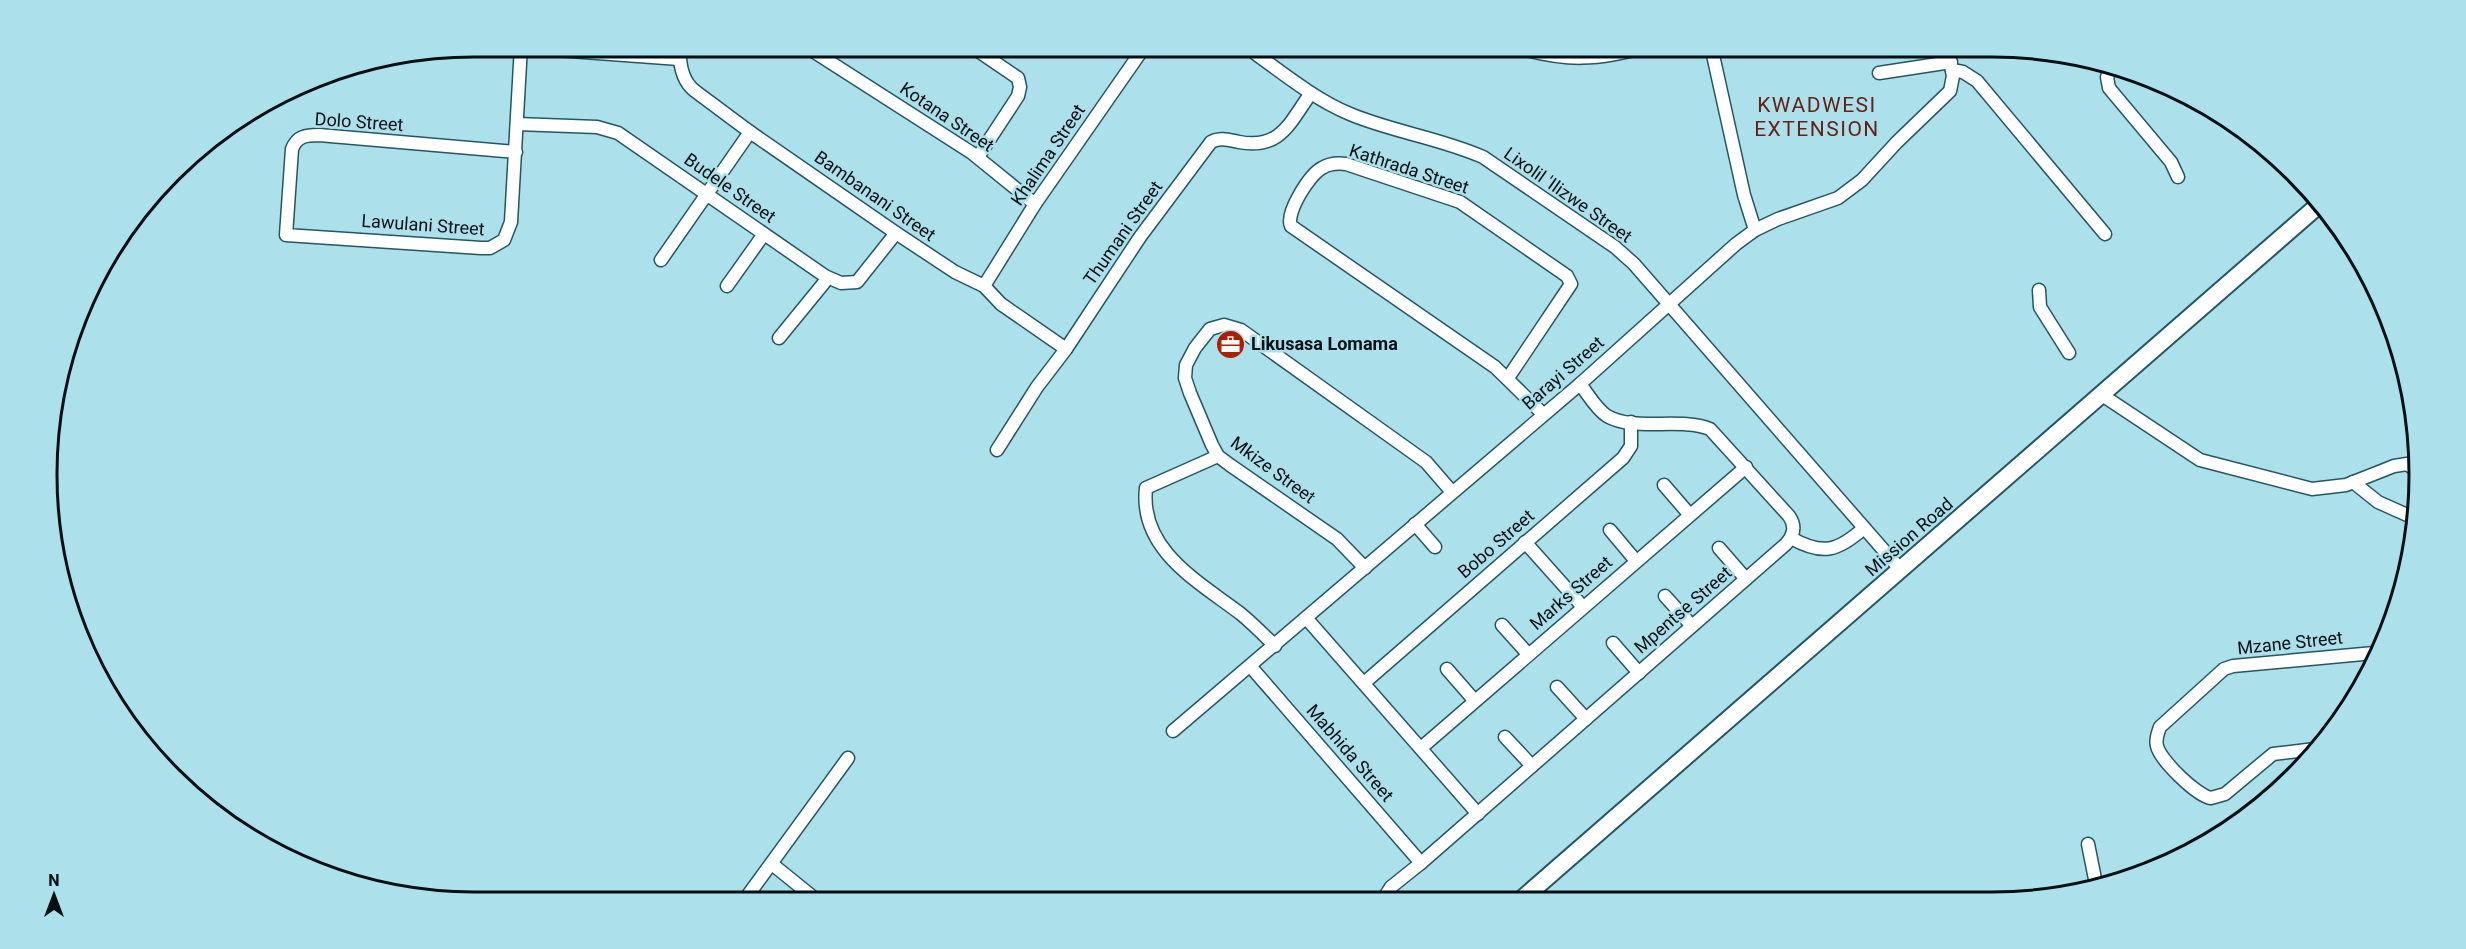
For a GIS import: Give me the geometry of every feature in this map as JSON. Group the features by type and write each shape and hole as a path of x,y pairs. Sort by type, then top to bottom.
{"street":[{"name":"Lawulani Street","path":"286,235 490,248 504,240 510,230 520,57"},
{"name":"Bambanani Street","path":"681,57 685,79 690,87 750,132 955,273 984,286 1001,304 1066,349"},
{"name":"Kotana Street","path":"822,57 978,157 1035,204"},
{"path":"978,157 1018,96 1020,87 1014,75 987,57"},
{"name":"Khalima Street","path":"984,286 1035,204 1137,57"},
{"name":"Lixolil 'Ilizwe Street","path":"1260,57 1311,93 1352,115 1464,149 1483,157 1615,247 1634,264 1901,570"},
{"path":"1553,57 1585,59 1595,57"},
{"path":"1713,57 1744,195 1755,230"},
{"name":"Barayi Street","path":"1173,731 1251,667 1580,384 1736,244 1755,230 1778,219 1838,198 1862,180 1897,142 1946,97 1952,83 1949,57"},
{"path":"1879,73 1951,66 1977,81 2106,234"},
{"path":"2109,74 2107,78 2109,87 2171,162 2178,177"},
{"name":"Thumani Street","path":"997,450 1037,387 1066,349 1140,237 1211,142 1220,139 1256,144 1280,137 1311,93"},
{"name":"Budele Street","path":"517,124 612,130 626,137 828,278 848,285 858,282 896,233"},
{"path":"661,260 750,132"},
{"name":"Dolo Street","path":"286,235 292,149 295,141 301,137 319,135 516,152"},
{"name":"Kathrada Street","path":"1508,378 1571,284 1567,276 1460,202 1346,164 1331,164 1319,169 1295,203 1290,216 1291,226 1494,367 1544,414"},
{"name":"Mission Road","path":"1530,892 2314,209"},
{"path":"727,286 764,234"},
{"path":"780,338 828,278"},
{"path":"2039,290 2040,307 2069,353"},
{"name":"Mkize Street","path":"1365,568 1330,534 1218,456 1190,393 1186,371 1188,359 1205,333 1224,325 1241,330 1393,436 1432,467 1452,492"},
{"path":"1580,384 1603,412 1615,419 1631,422 1688,424 1710,429 1791,519 1794,528 1791,538 1810,548 1830,550 1852,538 1864,528"},
{"path":"2102,395 2200,460 2312,489 2346,485 2394,466 2409,465"},
{"name":"Bobo Street","path":"1364,683 1623,458 1631,446 1631,422"},
{"path":"1218,456 1146,488 1145,498 1149,518 1159,545 1173,562 1245,617 1275,646"},
{"name":"Marks Street","path":"1421,748 1746,467"},
{"path":"2353,482 2378,502 2407,515"},
{"path":"1665,485 1689,514"},
{"path":"1415,524 1435,547"},
{"path":"1610,530 1636,561"},
{"name":"Mpentse Street","path":"1388,892 1391,886 1478,814 1791,538"},
{"path":"1525,542 1583,607"},
{"path":"1719,548 1746,579"},
{"path":"1665,596 1692,626"},
{"path":"1307,619 1478,814"},
{"path":"1502,625 1528,654"},
{"path":"1612,643 1639,673"},
{"name":"Mzane Street","path":"2305,750 2273,754 2225,794 2211,798 2193,790 2159,752 2157,740 2160,727 2224,669 2368,654"},
{"name":"Mabhida Street","path":"1251,667 1421,863"},
{"path":"1447,669 1474,700"},
{"path":"1557,687 1586,719"},
{"path":"1506,737 1532,766"},
{"path":"751,892 848,758"},
{"path":"2088,843 2095,879"},
{"path":"772,864 807,892"}],"place":[{"name":"Likusasa Lomama","path":"1230,344"}],"district":[{"name":"KWADWESI EXTENSION","path":"1817,117"}]}
